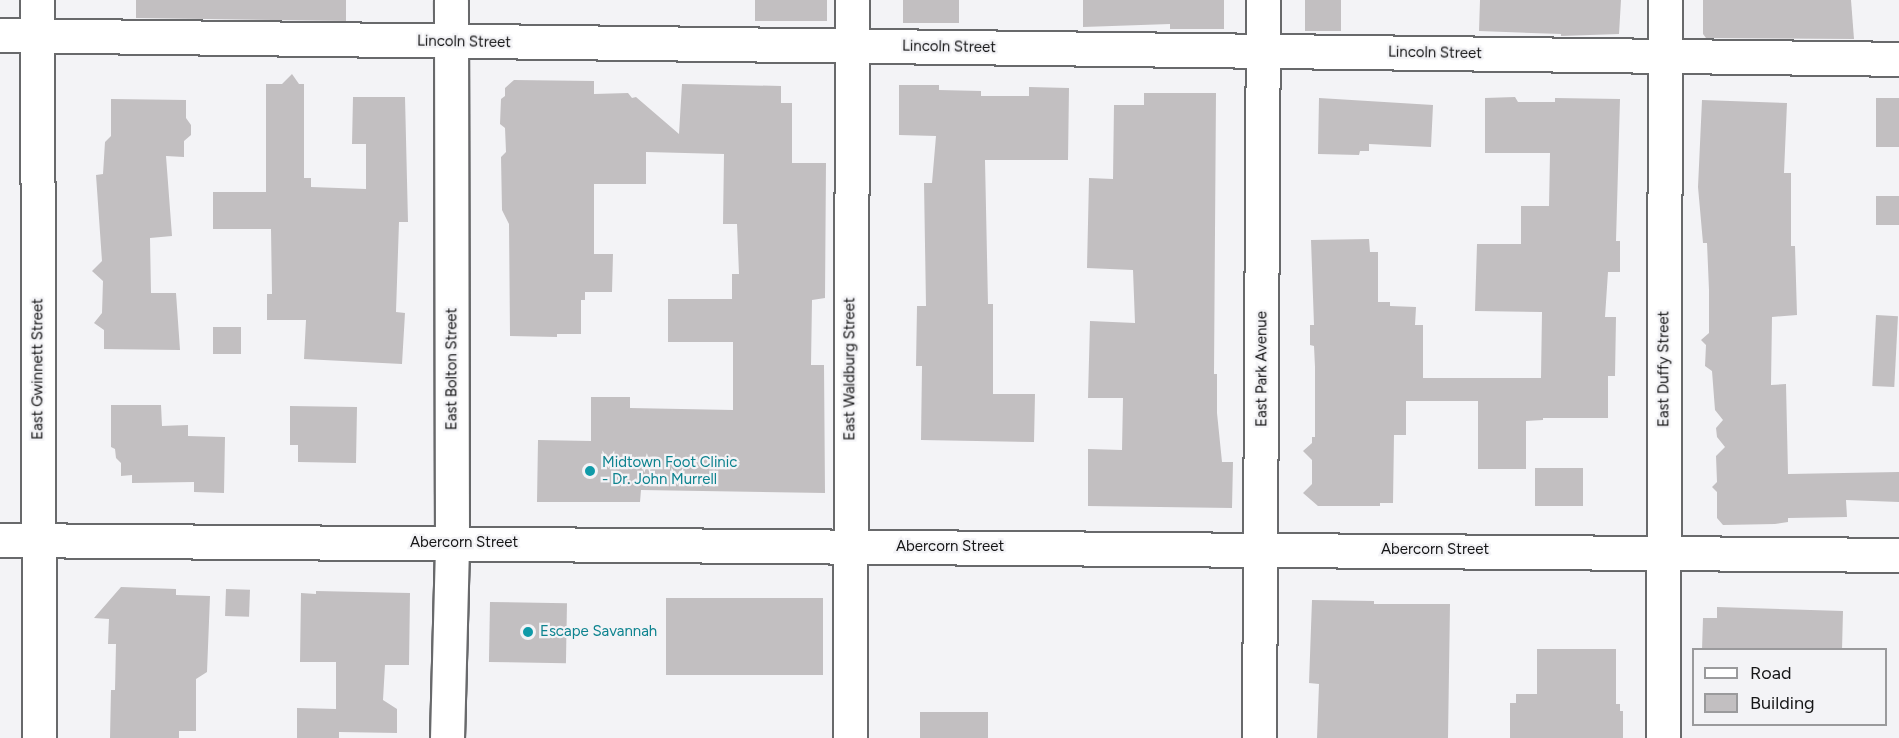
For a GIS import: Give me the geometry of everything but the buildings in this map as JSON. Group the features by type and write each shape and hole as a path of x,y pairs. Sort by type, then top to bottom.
{"street":[{"name":"East Gwinnett Street","path":"37,0 39,738"},
{"name":"East Bolton Street","path":"447,738 452,543 451,0"},
{"name":"East Waldburg Street","path":"850,738 852,0"},
{"name":"East Park Avenue","path":"1259,738 1263,0"},
{"name":"East Duffy Street","path":"1663,738 1665,0"},
{"name":"Lincoln Street","path":"0,35 1899,59"},
{"name":"Abercorn Street","path":"0,540 1899,555"}],"place":[{"name":"Midtown Foot Clinic - Dr. John Murrell","path":"590,471"},
{"name":"Escape Savannah","path":"528,632"}]}
